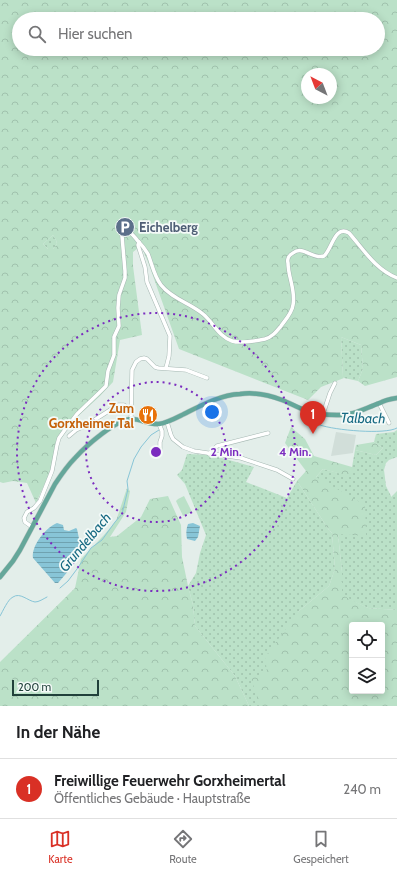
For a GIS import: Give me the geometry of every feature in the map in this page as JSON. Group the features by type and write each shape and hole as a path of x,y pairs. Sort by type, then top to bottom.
{"main road":[{"path":"0,577 20,550 61,474 75,458 102,434 110,428 123,422 131,419 160,427 206,403 225,396 252,393 282,400 307,411 337,415 356,413 379,403 397,398"}],"street":[{"path":"32,527 25,522 24,516 40,501 52,471 59,438 76,414 106,386 109,368 114,355 114,337 119,326 118,308 125,271 122,236 125,233 129,232 139,242 147,254 156,279 164,289 204,314 225,338 235,342 265,339 275,333 292,310 293,305 294,298 288,263 290,256 296,250 301,250 318,257 324,256 330,249 336,234 343,230 346,230 349,233 380,268 397,278"},
{"path":"139,242 147,282 170,336 166,368"},
{"path":"131,419 131,376 136,362 141,358 146,358 157,368 186,370 208,378"},
{"path":"323,414 335,383"},
{"path":"379,403 389,423"},
{"path":"69,436 76,430 118,405 124,405 131,412"},
{"path":"167,422 171,435 178,444 183,447 209,454 241,458 277,470 293,479"},
{"path":"160,427 162,436 160,451"},
{"path":"209,454 217,446 268,433"}],"shaded area":[{"path":"336,432 356,435 353,453 331,456"}],"green space":[{"path":"0,0 397,0 397,377 365,386 358,381 363,369 361,345 341,337 344,378 321,387 308,400 179,349 141,246 133,252 133,266 142,335 120,340 113,382 75,419 60,440 50,472 36,503 27,483 13,481 3,483 0,482","holes":["53,235 57,244 53,249 48,249 43,244"]},
{"path":"53,235 57,244 53,249 48,249 43,244"},
{"path":"341,337 361,345 363,369 358,381 343,377"},
{"path":"291,427 305,439 314,456 352,467 352,477 323,469 316,477 365,505 366,536 338,534 342,572 342,595 368,608 397,610 397,706 259,706 251,678 267,672 265,657 299,611 329,586 335,569 332,533 297,481 306,471 285,443"},
{"path":"397,430 397,457 386,463 384,470 386,486 391,497 397,491 397,610 368,608 342,596 342,572 338,534 316,477 323,469 351,476 355,450 376,455 383,448 374,442 376,434 394,432"},
{"path":"374,442 383,448 376,455 355,450 356,445"},
{"path":"187,454 211,455 254,467 246,482 287,498 297,481 332,533 335,569 329,586 299,611 267,672 259,706 249,706 235,676 195,626 193,605 188,586 196,573 200,553 206,535 185,484 177,475 182,470"},
{"path":"127,488 130,491 126,512 110,537 117,536 141,517 150,499 168,496 181,525 182,557 193,605 195,626 235,676 249,706 0,706 0,662 75,588 81,559 116,521"},
{"path":"184,496 192,512 183,516 176,501"}],"water":[{"path":"57,523 63,525 64,530 69,531 76,528 77,529 81,548 70,569 58,583 55,583 33,558 33,553 34,548 40,538 48,528"},
{"path":"193,523 200,526 198,537 195,541 187,539 186,535 188,524"}],"waterway":[{"name":"Talbach","path":"306,418 320,425 347,430 382,431 397,428"},
{"name":"Grundelbach","path":"60,588 68,581 91,548 102,540 122,514 128,489 127,481 134,459 141,447 151,435 159,430"},
{"name":"Grundelbach","path":"0,616 11,598 21,596 35,602 47,597"}],"place":[{"name":"Eichelberg","path":"125,227"},
{"name":"Zum Gorxheimer Tal","path":"148,415"},
{"name":"Freiwillige Feuerwehr Gorxheimertal","path":"313,434"}]}
